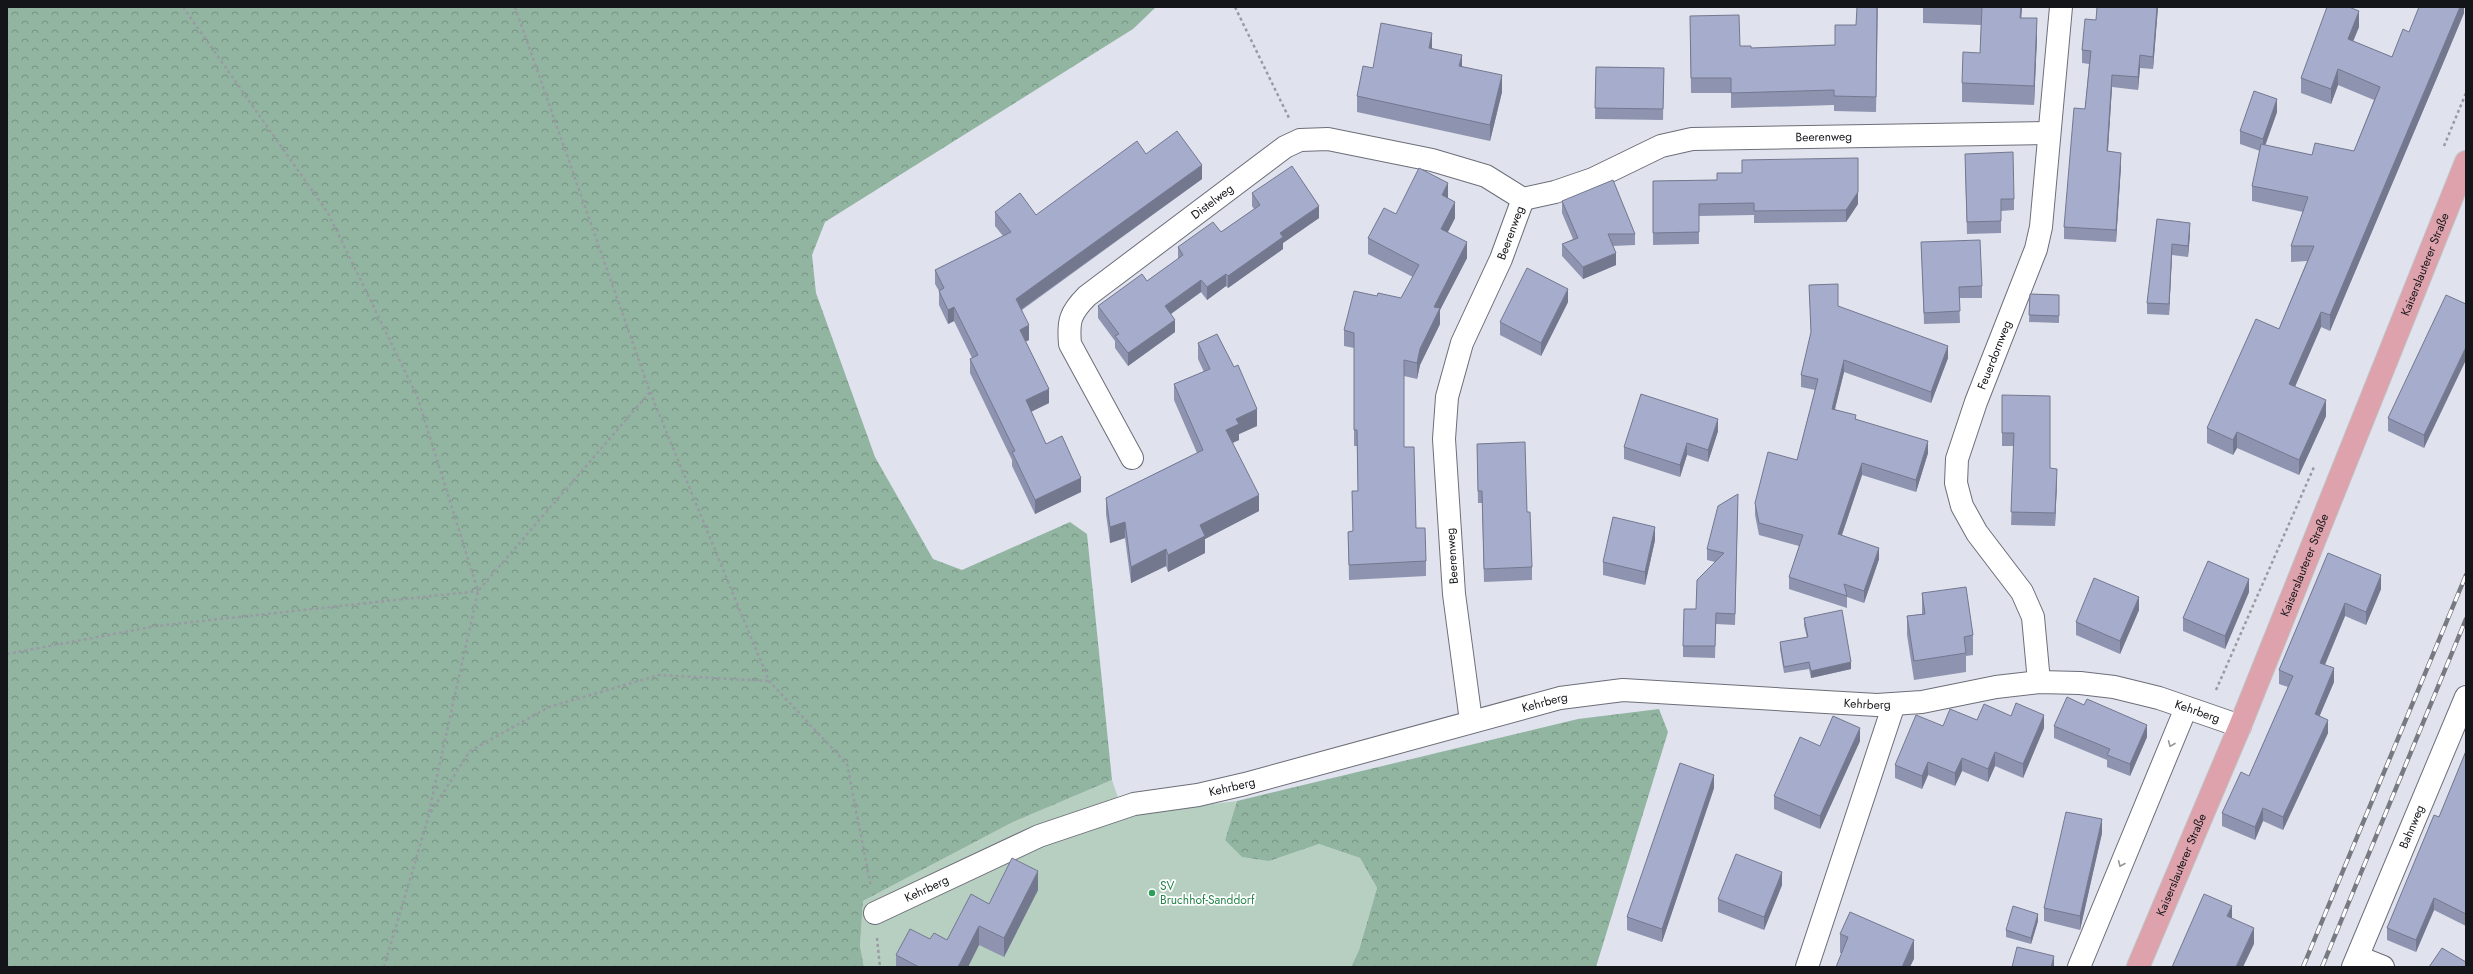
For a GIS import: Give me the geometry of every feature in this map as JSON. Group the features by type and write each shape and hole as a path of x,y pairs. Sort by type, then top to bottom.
{"main road":[{"name":"Kaiserslauterer Straße","path":"2138,967 2240,726 2466,162"}],"street":[{"name":"Feuerdornweg","path":"2039,682 2033,617 2022,592 1977,533 1962,506 1956,483 1957,459 1976,402 2036,249 2041,227 2061,7"},
{"name":"Beerenweg","path":"1471,721 1454,594 1444,439 1446,397 1462,343 1501,259 1523,199 1555,192 1593,179 1661,146 1692,140 2049,133"},
{"name":"Distelweg","path":"1132,458 1070,344 1069,325 1074,310 1087,296 1285,147 1300,140 1328,139 1432,160 1486,176 1523,199"},
{"name":"Kehrberg","path":"875,913 1039,836 1134,804 1198,795 1245,784 1471,721 1560,698 1623,690 1823,704 1894,704 1922,702 1996,687 2039,682 2080,683 2114,687 2196,711 2240,726"},
{"name":"Bahnweg","path":"2383,967 2356,962 2466,697"},
{"path":"1807,967 1894,704"},
{"path":"2079,967 2196,711"}],"path":[{"path":"183,7 328,213 417,396 478,591"},
{"path":"515,7 650,392 769,681 847,764 875,913 880,967"},
{"path":"1235,7 1300,140"},
{"path":"2443,149 2466,93"},
{"path":"384,967 429,815 478,591 650,392"},
{"path":"2196,711 2316,463"},
{"path":"7,654 156,626 478,591"},
{"path":"429,815 470,751 549,708 659,675 769,681"}],"green space":[{"path":"7,7 1156,7 1133,29 825,222 812,255 816,293 875,457 933,559 962,570 1070,522 1087,534 1112,780 1013,822 863,901 860,946 864,967 7,967"},
{"path":"1659,709 1668,732 1596,967 1351,967 1359,950 1377,888 1360,858 1319,844 1269,861 1242,857 1225,840 1237,801 1578,719"},
{"path":"1112,780 1124,815 1237,801 1225,840 1269,861 1319,844 1360,858 1377,888 1359,950 1351,967 864,967 860,946 863,901 1013,822"}],"building":[{"path":"1857,7 1877,7 1876,97 1834,96 1834,90 1731,93 1731,78 1691,78 1690,16 1739,15 1740,46 1751,46 1751,48 1835,45 1835,25 1856,25"},
{"path":"1982,7 2021,7 2020,18 2037,18 2034,86 1962,83 1963,52 1980,53"},
{"path":"2097,7 2157,7 2153,57 2140,55 2138,77 2112,75 2107,151 2121,153 2116,230 2064,227 2074,108 2085,109 2091,51 2082,50 2085,19 2096,20"},
{"path":"2327,7 2349,7 2359,11 2348,39 2392,57 2403,29 2409,32 2419,7 2460,7 2330,315 2321,312 2289,384 2326,400 2299,460 2237,432 2233,440 2207,428 2256,319 2279,329 2314,246 2291,246 2308,197 2252,186 2261,144 2312,155 2315,143 2354,151 2380,87 2338,69 2331,89 2301,78"},
{"path":"1381,23 1432,33 1429,48 1462,55 1459,66 1502,75 1490,125 1357,96 1363,66 1373,68"},
{"path":"1596,67 1664,68 1663,109 1595,108"},
{"path":"2254,91 2277,99 2263,139 2240,131"},
{"path":"1177,131 1202,165 1016,299 1029,325 1020,330 1049,389 1026,400 1046,444 1062,436 1081,478 1035,500 1012,452 1015,451 970,359 978,355 954,307 948,310 939,291 944,288 935,270 1011,232 995,212 1020,193 1036,215 1137,141 1146,154"},
{"path":"2013,152 2014,199 2001,199 2001,221 1967,222 1965,154"},
{"path":"1858,158 1858,192 1846,210 1754,211 1754,203 1699,204 1699,232 1653,233 1653,181 1717,180 1717,173 1742,173 1742,160"},
{"path":"1292,166 1319,206 1280,233 1283,237 1228,276 1226,274 1207,287 1201,280 1165,306 1175,320 1128,353 1115,336 1119,334 1098,306 1142,274 1147,281 1183,255 1178,247 1213,222 1221,232 1260,205 1252,193"},
{"path":"1419,168 1448,183 1442,195 1455,202 1441,229 1467,242 1434,307 1440,308 1420,349 1417,363 1404,360 1404,447 1414,447 1416,528 1425,528 1426,561 1349,565 1348,532 1353,531 1352,491 1358,491 1357,430 1354,430 1354,333 1344,330 1354,291 1377,296 1378,293 1401,298 1419,265 1368,238 1384,208 1396,214"},
{"path":"1613,180 1635,234 1608,234 1616,253 1583,267 1562,244 1578,238 1562,201"},
{"path":"2157,219 2190,223 2188,246 2172,244 2169,304 2147,303"},
{"path":"1980,240 1982,286 1959,287 1960,311 1924,313 1921,242"},
{"path":"1527,268 1568,289 1541,343 1500,322"},
{"path":"1838,284 1838,306 1948,346 1931,392 1844,360 1832,409 1856,415 1855,419 1928,441 1916,480 1862,463 1838,534 1879,548 1864,591 1844,584 1847,596 1789,577 1803,535 1759,523 1755,503 1768,452 1797,460 1818,379 1801,375 1811,332 1809,285"},
{"path":"2030,294 2059,295 2059,316 2029,315"},
{"path":"2446,295 2466,304 2466,347 2424,435 2388,418"},
{"path":"1217,334 1234,367 1238,365 1257,409 1236,419 1239,424 1226,430 1259,495 1200,525 1205,536 1168,555 1166,549 1131,567 1125,522 1110,527 1106,498 1203,450 1174,384 1210,369 1198,343"},
{"path":"1641,394 1718,419 1708,450 1687,443 1680,465 1624,447"},
{"path":"2002,395 2050,396 2050,468 2057,469 2055,513 2011,512 2014,433 2002,433"},
{"path":"1525,442 1527,512 1530,512 1532,567 1484,569 1482,491 1478,491 1477,444"},
{"path":"1738,494 1735,614 1716,613 1715,646 1683,646 1684,609 1696,609 1697,580 1724,553 1707,549 1718,506"},
{"path":"1613,517 1655,527 1645,572 1603,562"},
{"path":"2328,553 2381,575 2366,612 2345,603 2320,663 2334,668 2315,714 2328,720 2283,817 2263,808 2255,827 2222,813 2241,772 2249,776 2293,676 2279,670"},
{"path":"2208,561 2249,579 2225,636 2183,618"},
{"path":"2094,578 2139,597 2120,641 2076,622"},
{"path":"1966,587 1973,635 1964,637 1966,653 1914,661 1907,616 1925,614 1922,593"},
{"path":"1842,610 1851,662 1811,671 1809,662 1784,667 1780,642 1808,637 1804,618"},
{"path":"2067,697 2084,705 2087,699 2147,725 2130,764 2107,755 2110,749 2054,726"},
{"path":"2016,703 2044,715 2023,764 1995,752 1988,769 1962,758 1955,773 1928,762 1922,776 1895,765 1916,715 1943,726 1950,709 1977,720 1984,704 2011,716"},
{"path":"1833,716 1860,728 1820,816 1774,796 1800,737 1820,746"},
{"path":"2466,751 2466,914 2434,898 2416,940 2387,928 2434,815 2439,817"},
{"path":"1680,763 1714,775 1662,929 1627,917"},
{"path":"2066,812 2102,819 2080,916 2044,908"},
{"path":"1736,854 1782,872 1764,917 1718,899"},
{"path":"1012,858 1038,871 1004,938 979,926 958,967 919,967 896,955 910,929 930,939 934,933 947,940 971,894 989,904"},
{"path":"2204,894 2232,906 2227,916 2254,928 2236,967 2172,967"},
{"path":"2013,906 2038,914 2031,938 2006,930"},
{"path":"1850,912 1914,940 1902,967 1836,967 1848,937 1840,934"},
{"path":"2017,947 2054,956 2051,967 2012,967"},
{"path":"2442,948 2466,962 2466,967 2429,967"}],"railway":[{"path":"2303,967 2466,575"},
{"path":"2322,967 2466,619"}],"place":[{"name":"SV Bruchhof-Sanddorf","path":"1152,893"}]}
